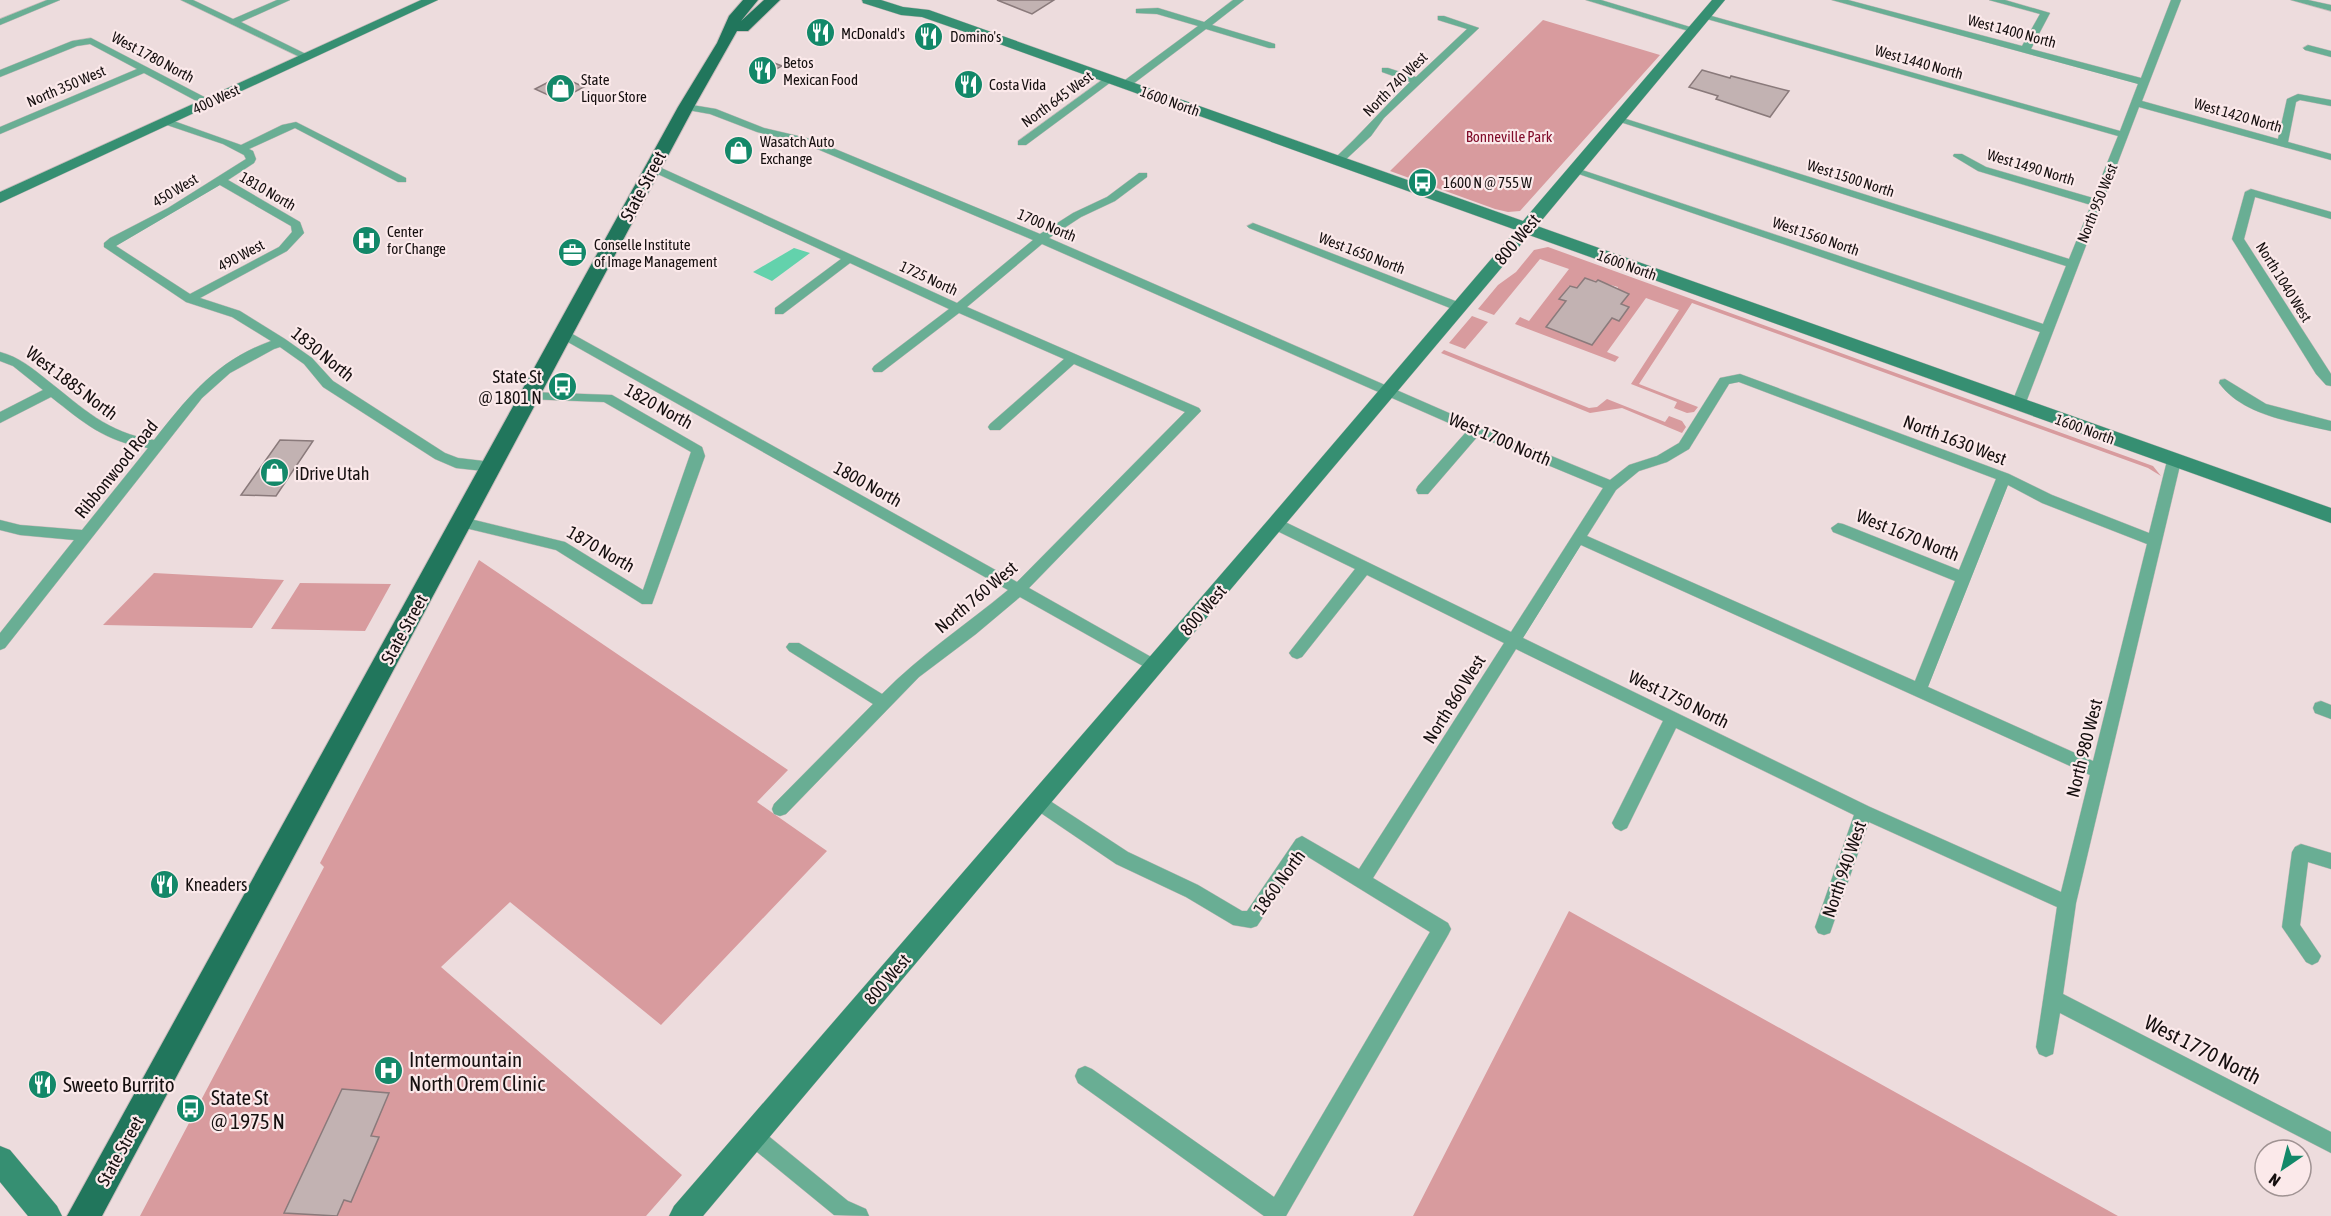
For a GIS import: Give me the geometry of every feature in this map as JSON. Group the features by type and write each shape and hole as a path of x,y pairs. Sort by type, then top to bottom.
{"main road":[{"name":"State Street","path":"84,1216 686,107 725,43 736,16 751,0"},
{"name":"State Street","path":"725,43 773,0"}],"street":[{"path":"35,0 44,5"},
{"path":"0,22 55,0"},
{"path":"186,0 307,57"},
{"path":"233,22 285,0"},
{"name":"400 West","path":"0,198 432,0"},
{"name":"1600 North","path":"868,0 901,10 924,13 2331,516"},
{"name":"1600 North","path":"896,0 912,5 924,13"},
{"path":"1125,85 1239,0"},
{"path":"1591,0 1695,30"},
{"name":"800 West","path":"684,1216 1276,524 1719,0"},
{"path":"1994,0 2045,13 2025,50"},
{"name":"North 950 West","path":"2018,405 2138,103 2176,0"},
{"path":"2296,0 2331,8"},
{"name":"West 1400 North","path":"1842,1 2144,82"},
{"path":"1139,11 1158,11 1272,46"},
{"name":"West 1440 North","path":"1705,17 2124,135"},
{"name":"North 740 West","path":"1338,161 1417,81 1474,28 1441,18"},
{"name":"West 1780 North","path":"0,74 83,42 95,43 208,103"},
{"path":"2308,48 2331,54"},
{"name":"North 350 West","path":"0,131 143,70"},
{"path":"1385,70 1417,81"},
{"name":"North 645 West","path":"1022,143 1110,79"},
{"path":"2282,143 2291,101 2298,97 2331,103"},
{"name":"West 1420 North","path":"2138,103 2331,157"},
{"name":"1700 North","path":"686,107 712,111 761,130 807,141 1041,238 1389,391"},
{"name":"West 1500 North","path":"1619,120 2073,264"},
{"path":"168,122 241,149 286,127 300,126 402,180"},
{"name":"450 West","path":"114,240 164,215 249,163 251,159 249,153 241,149"},
{"name":"West 1490 North","path":"1958,156 1982,169 2097,203"},
{"name":"1725 North","path":"653,168 958,308 1194,411"},
{"name":"West 1560 North","path":"1575,171 2047,330"},
{"path":"878,369 958,308 1041,238 1077,214 1111,199 1143,175"},
{"name":"1810 North","path":"221,181 284,216 298,229"},
{"name":"North 1040 West","path":"2331,216 2251,192 2238,238 2321,371 2331,382"},
{"name":"West 1650 North","path":"1253,226 1459,307"},
{"name":"490 West","path":"189,299 283,249 296,237 298,229"},
{"name":"1830 North","path":"114,240 110,244 114,250 189,299 236,314 281,342 308,361 328,384 440,456 456,463 492,467"},
{"path":"779,310 849,258"},
{"name":"1800 North","path":"563,334 1155,666"},
{"name":"Ribbonwood Road","path":"0,644 210,381 265,347 281,342"},
{"name":"West 1885 North","path":"0,356 17,363 112,436 123,440 159,445"},
{"path":"995,427 1072,359"},
{"name":"North 1630 West","path":"1611,486 1634,468 1662,459 1684,446 1725,381 1740,378 2004,477 2047,499 2155,541"},
{"path":"2226,383 2237,394 2267,412 2331,426"},
{"path":"0,418 51,391"},
{"name":"West 1700 North","path":"1389,391 1611,486"},
{"name":"1820 North","path":"530,396 608,398 697,450 698,456 647,600"},
{"name":"North 760 West","path":"780,809 913,673 971,630 1019,589 1194,411"},
{"path":"1423,490 1476,430"},
{"name":"North 980 West","path":"2046,1047 2067,903 2174,460"},
{"path":"1919,690 2004,477"},
{"name":"North 860 West","path":"1362,880 1611,486"},
{"name":"1870 North","path":"462,522 560,546 647,600"},
{"name":"West 1750 North","path":"1276,524 1864,812 2067,903"},
{"path":"0,525 20,530 86,536"},
{"name":"West 1670 North","path":"1839,528 1964,579"},
{"path":"1579,538 2099,771"},
{"path":"1297,653 1364,567"},
{"path":"794,647 884,703"},
{"path":"1621,823 1673,718"},
{"name":"1860 North","path":"1038,802 1122,858 1192,891 1239,919 1251,920 1302,844 1442,929 1275,1213"},
{"name":"North 940 West","path":"1824,927 1864,812"},
{"path":"2312,956 2291,927 2301,852 2331,861"},
{"name":"West 1770 North","path":"2053,999 2331,1143"},
{"path":"1084,1076 1275,1213"},
{"path":"753,1136 841,1208 859,1216"},
{"path":"0,1161 47,1216"}],"green space":[{"name":"Bonneville Park","path":"1543,20 1660,55 1520,211 1508,212 1495,209 1390,171"},
{"path":"1548,247 2153,466 2161,476 2148,468 1692,303 1639,384 1698,407 1694,412 1687,413 1674,408 1677,402 1631,384 1679,310 1646,298 1607,352 1619,357 1615,362 1515,324 1520,317 1529,321 1569,269 1540,259 1494,315 1478,309 1498,285 1516,272 1534,250","holes":["1585,278 1618,287 1617,290 1628,294 1621,304 1629,307 1619,321 1612,318 1592,345 1546,327 1566,301 1560,299 1569,286 1577,288"]},
{"path":"1472,316 1488,322 1465,349 1449,343"},
{"path":"1444,350 1589,408 1597,407 1607,399 1665,422 1669,416 1682,421 1686,427 1682,433 1622,408 1590,413 1441,353"},
{"path":"479,560 788,770 757,802 827,851 661,1025 510,902 441,967 682,1175 646,1216 140,1216 324,867 320,863"},
{"path":"154,573 284,580 252,628 103,625"},
{"path":"300,583 391,584 365,631 271,629"},
{"path":"1569,911 2118,1216 1413,1216"}],"shaded area":[{"path":"794,248 810,253 772,281 753,272"}],"building":[{"path":"997,0 1054,0 1032,14"},
{"name":"Betos Mexican Food","path":"766,60 782,66 760,78 749,73 754,65"},
{"path":"1702,70 1789,91 1770,117 1716,99 1718,96 1689,87"},
{"name":"State Liquor Store","path":"560,76 584,87 559,100 535,89"},
{"path":"1585,278 1596,282 1598,280 1629,294 1621,304 1629,307 1619,321 1612,318 1592,345 1546,327 1566,301 1559,299 1570,286 1577,288"},
{"name":"iDrive Utah","path":"280,440 313,441 276,496 241,495"},
{"name":"Intermountain North Orem Clinic","path":"342,1089 389,1093 371,1136 379,1137 351,1202 344,1200 337,1216 284,1213"}],"place":[{"name":"McDonald's","path":"820,33"},
{"name":"Domino's","path":"929,36"},
{"name":"Betos Mexican Food","path":"762,71"},
{"name":"Costa Vida","path":"968,84"},
{"name":"State Liquor Store","path":"560,88"},
{"name":"Wasatch Auto Exchange","path":"739,150"},
{"name":"1600 N @ 755 W","path":"1422,182"},
{"name":"Center for Change","path":"366,240"},
{"name":"Conselle Institute of Image Management","path":"573,253"},
{"name":"State St @ 1801 N","path":"563,386"},
{"name":"iDrive Utah","path":"274,473"},
{"name":"Kneaders","path":"164,884"},
{"name":"Intermountain North Orem Clinic","path":"388,1071"},
{"name":"Sweeto Burrito","path":"42,1084"},
{"name":"State St @ 1975 N","path":"190,1109"}]}
